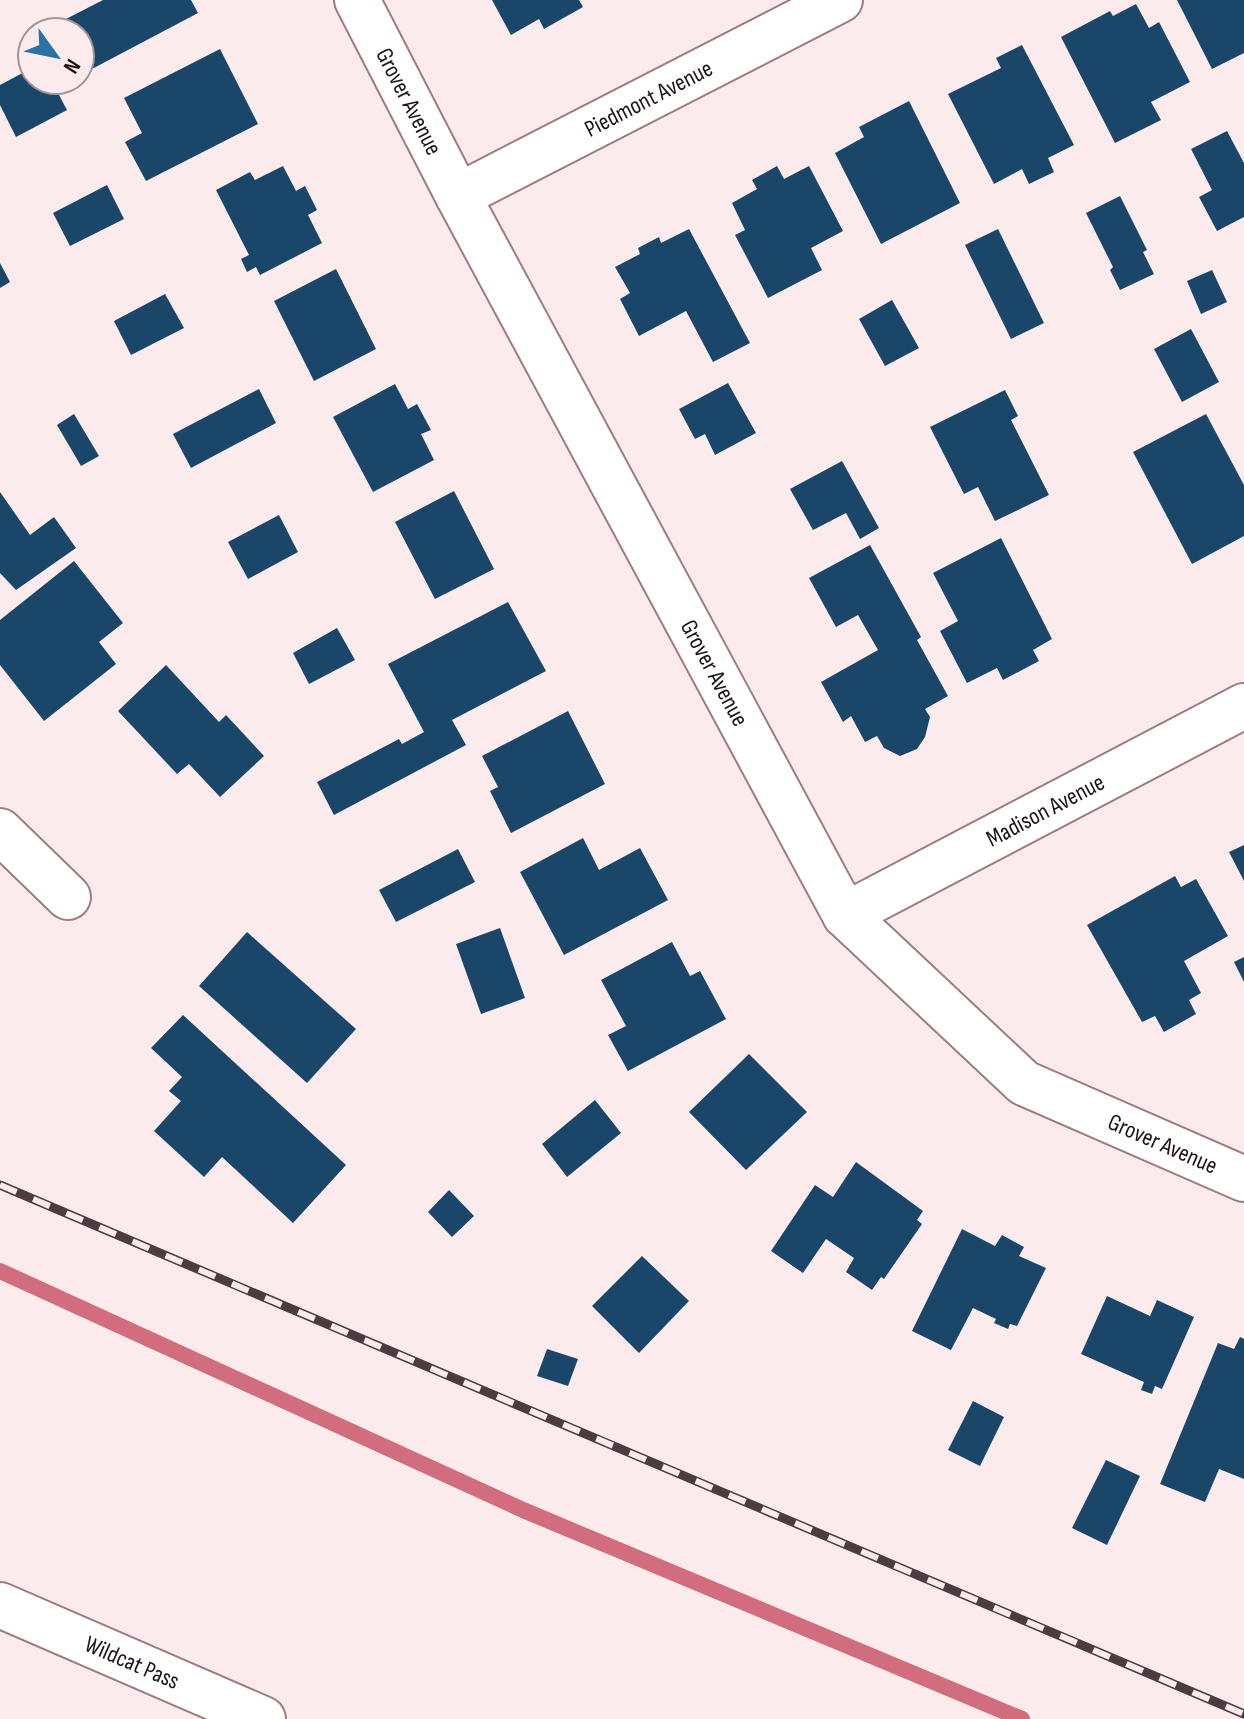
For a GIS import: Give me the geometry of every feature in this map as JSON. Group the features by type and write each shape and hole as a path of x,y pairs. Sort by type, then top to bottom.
{"street":[{"name":"Grover Avenue","path":"357,0 458,196 845,915 1024,1083 1244,1179"},
{"name":"Piedmont Avenue","path":"458,196 840,0"},
{"name":"Madison Avenue","path":"845,915 1244,706"},
{"path":"0,831 68,897"},
{"name":"Wildcat Pass","path":"0,1605 263,1719"}],"building":[{"path":"103,0 191,0 198,13 96,67 96,16 72,16"},
{"path":"492,0 579,0 583,7 544,29 539,19 511,35"},
{"path":"1177,0 1244,0 1244,53 1212,69"},
{"path":"1136,4 1149,28 1159,22 1190,82 1151,102 1161,120 1115,143 1061,37 1110,11 1113,16"},
{"path":"1022,45 1074,145 1048,158 1054,172 1029,184 1022,169 994,184 948,94 1001,68 996,58"},
{"path":"220,49 258,124 146,181 125,142 142,133 124,98"},
{"path":"16,76 16,96 60,96 67,110 16,137 0,105 0,85"},
{"path":"909,101 960,203 881,244 835,153 864,137 859,127"},
{"path":"1227,131 1244,163 1244,217 1217,231 1199,197 1212,190 1191,149"},
{"path":"283,166 296,191 305,186 317,210 308,215 322,243 260,275 256,267 247,272 241,259 249,255 216,190 250,172 255,180"},
{"path":"777,166 784,179 809,166 843,231 811,248 822,270 768,298 735,235 745,230 732,203 757,189 752,180"},
{"path":"107,185 124,219 70,246 53,213"},
{"path":"1120,196 1147,250 1143,252 1154,274 1120,290 1110,270 1113,267 1086,213"},
{"path":"689,229 750,343 713,362 686,311 639,336 620,299 630,293 615,267 640,254 638,248 659,237 661,243"},
{"path":"998,229 1044,323 1011,339 965,245"},
{"path":"0,263 10,282 0,288"},
{"path":"336,269 376,349 314,381 274,301"},
{"path":"1212,270 1227,302 1201,314 1187,281"},
{"path":"165,294 184,328 131,355 114,321"},
{"path":"892,300 919,348 885,366 859,319"},
{"path":"1191,329 1219,382 1182,402 1154,349"},
{"path":"728,383 756,433 715,455 705,434 695,439 679,409"},
{"path":"395,384 408,409 417,404 431,430 421,434 434,460 373,492 333,417"},
{"path":"259,389 276,423 191,468 173,434"},
{"path":"1005,390 1018,416 1011,420 1049,495 995,521 978,487 964,494 930,427"},
{"path":"74,414 99,456 81,466 57,425"},
{"path":"1206,414 1244,485 1244,536 1192,564 1133,452"},
{"path":"842,461 879,528 860,539 846,513 813,530 790,489"},
{"path":"454,491 494,569 435,599 395,522"},
{"path":"0,492 30,535 54,517 76,548 16,590 0,573"},
{"path":"279,515 298,552 248,579 228,542"},
{"path":"1001,538 1052,639 1033,650 1039,661 1003,680 997,668 967,683 940,631 958,621 933,573"},
{"path":"870,545 921,637 917,640 948,696 925,709 930,717 925,737 917,749 900,756 884,748 877,736 865,742 851,716 843,722 821,682 878,650 858,615 836,627 809,578"},
{"path":"74,561 123,623 99,642 116,664 44,721 0,665 0,620"},
{"path":"508,602 546,671 452,720 466,745 334,815 317,782 399,739 402,744 424,732 388,664"},
{"path":"337,628 355,660 309,684 293,653"},
{"path":"166,665 219,722 226,715 264,756 220,797 189,764 177,774 118,711"},
{"path":"568,711 605,784 511,833 490,791 498,787 482,756"},
{"path":"583,838 599,870 640,848 668,900 564,955 520,872"},
{"path":"1244,845 1244,881 1229,852"},
{"path":"458,849 475,882 396,922 379,890"},
{"path":"1175,876 1181,887 1196,879 1228,936 1184,961 1201,993 1189,1000 1196,1014 1164,1032 1155,1016 1142,1022 1087,925"},
{"path":"500,928 525,998 481,1014 456,944"},
{"path":"247,932 356,1029 307,1083 199,986"},
{"path":"672,942 690,976 700,971 726,1019 628,1071 608,1035 626,1026 601,980"},
{"path":"1244,957 1244,982 1234,962"},
{"path":"183,1015 346,1165 293,1223 222,1157 204,1177 154,1131 181,1101 169,1091 182,1077 151,1048"},
{"path":"749,1054 807,1112 746,1170 689,1112"},
{"path":"595,1100 621,1133 567,1177 542,1144"},
{"path":"856,1162 923,1211 917,1220 922,1224 884,1279 881,1277 872,1290 846,1272 854,1258 826,1239 803,1273 771,1251 815,1185 833,1197"},
{"path":"449,1190 474,1216 452,1237 428,1212"},
{"path":"962,1229 995,1246 1002,1235 1024,1247 1019,1256 1046,1268 1017,1326 1010,1324 1008,1329 994,1323 996,1319 973,1308 951,1350 912,1331"},
{"path":"642,1256 689,1301 639,1353 592,1306"},
{"path":"1107,1296 1150,1316 1157,1300 1194,1317 1162,1389 1155,1386 1152,1394 1141,1390 1144,1382 1081,1354"},
{"path":"1240,1337 1244,1339 1244,1479 1219,1469 1205,1502 1160,1484 1218,1343 1234,1349"},
{"path":"547,1349 578,1359 568,1386 537,1376"},
{"path":"973,1401 1004,1417 980,1466 948,1450"},
{"path":"1106,1460 1140,1476 1107,1545 1072,1528"}],"waterway":[{"path":"0,1271 523,1510 1022,1719"}],"railway":[{"path":"0,1185 1244,1714"}]}
